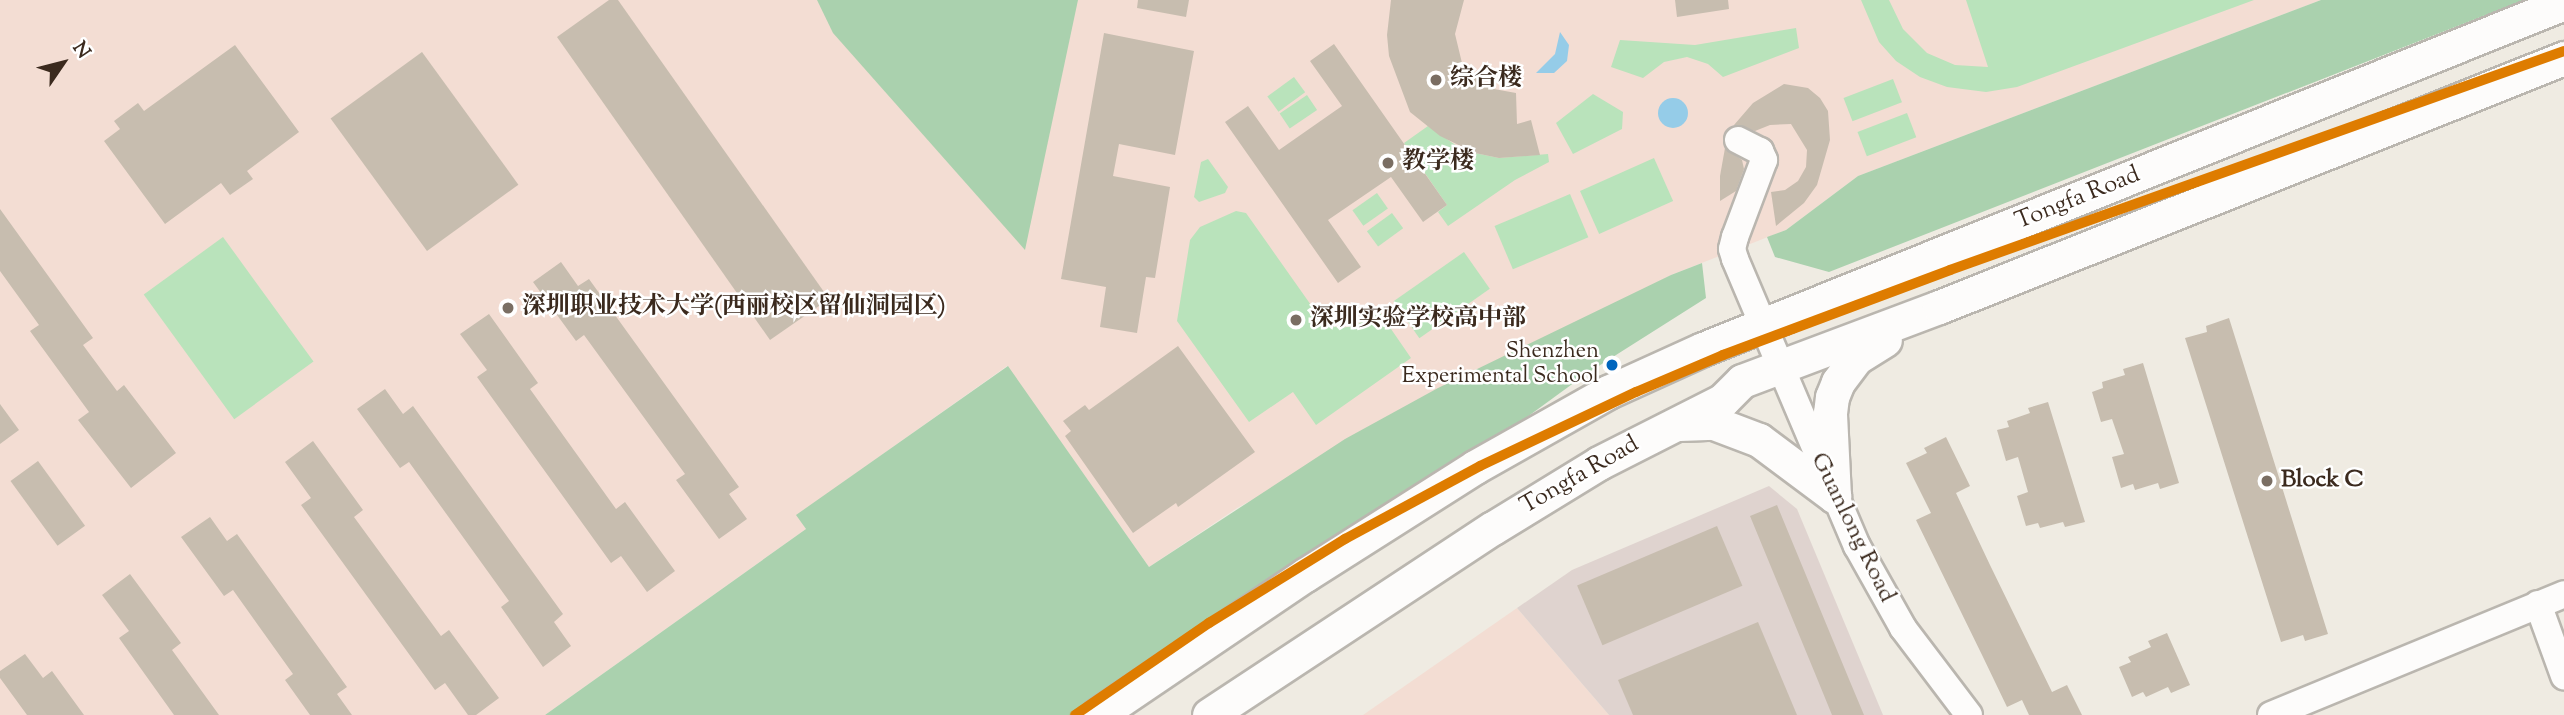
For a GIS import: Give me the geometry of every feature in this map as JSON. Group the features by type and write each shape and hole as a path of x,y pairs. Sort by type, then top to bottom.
{"main road":[{"name":"Tongfa Road","path":"1118,710 1305,575 1527,436 1608,392 1762,326 2564,3"},
{"name":"Tongfa Road","path":"1209,715 1493,527 1599,463 1723,400 1742,381 1939,307 2564,58"},
{"path":"1834,496 1830,412 1838,382 1856,358 1939,307"},
{"path":"1670,426 1700,421 1742,432 1775,449 1834,496"}],"street":[{"name":"Guanlong Road","path":"1738,140 1760,151 1764,160 1732,249 1762,326 1834,496 1903,628 1969,715"},
{"path":"2271,715 2564,594"},
{"path":"2538,604 2564,676"}],"shaded area":[{"name":"深圳职业技术大学(西丽校区留仙洞园区)","path":"0,0 2321,0 1858,176 1786,230 1671,275 1237,508 1149,567 1007,366 797,515 806,529 545,715 0,715"},
{"path":"1769,486 1797,509 1883,715 1609,715 1517,608 1572,570"},
{"path":"1517,608 1609,715 1363,715"}],"green space":[{"path":"817,0 1078,0 1025,250 833,33"},
{"path":"1861,0 1889,0 1903,29 1927,53 1955,65 1988,67 1966,0 2254,0 2017,87 1986,92 1947,87 1920,77 1896,61 1879,42"},
{"path":"2321,0 2524,0 1829,272 1775,257 1767,237 1786,230 1858,176"},
{"path":"1796,28 1799,48 1723,77 1708,64 1687,57 1664,62 1643,78 1611,67 1620,40 1695,45"},
{"path":"1294,77 1305,92 1278,112 1267,96"},
{"path":"1893,79 1902,102 1852,121 1844,98"},
{"path":"1593,94 1623,112 1622,129 1573,154 1556,123"},
{"path":"1307,95 1317,110 1290,128 1280,113"},
{"path":"1907,113 1916,137 1867,156 1858,132"},
{"path":"1428,126 1457,146 1475,153 1499,158 1548,154 1549,162 1515,180 1448,226 1438,212 1447,205 1404,143"},
{"path":"1654,158 1673,201 1599,234 1580,191"},
{"path":"1208,159 1228,187 1225,193 1199,202 1194,197 1201,162"},
{"path":"1377,193 1388,209 1363,226 1352,210"},
{"path":"1570,194 1588,237 1513,269 1495,226"},
{"path":"1236,211 1246,213 1318,315 1329,325 1340,328 1354,326 1380,313 1411,358 1316,425 1293,392 1249,422 1177,321 1190,240 1200,227"},
{"path":"1392,213 1403,228 1378,247 1367,231"},
{"path":"223,237 314,362 234,419 144,295"},
{"path":"1464,252 1490,289 1419,338 1394,301"},
{"path":"1702,263 1706,298 1586,374 1505,433 1206,623 1076,715 545,715 806,529 796,515 1008,366 1149,567 1345,439 1438,388 1671,275"}],"water":[{"path":"1560,32 1569,45 1567,61 1554,73 1536,73 1555,54"},
{"path":"1673,98 1679,99 1687,107 1687,119 1679,127 1673,128 1667,127 1659,119 1658,113 1659,107 1667,99"}],"building":[{"path":"609,0 618,0 829,299 770,340 557,37"},
{"path":"1138,0 1189,0 1186,17 1137,8"},
{"name":"综合楼","path":"1391,0 1464,0 1455,34 1462,63 1480,83 1516,93 1517,124 1531,120 1540,155 1499,158 1475,153 1440,136 1410,112 1389,56 1387,35"},
{"path":"1675,0 1728,0 1729,9 1677,17"},
{"path":"1104,33 1194,51 1175,155 1119,144 1113,176 1170,187 1155,278 1146,277 1137,333 1100,327 1106,287 1061,279"},
{"name":"教学楼","path":"1334,44 1447,205 1423,222 1391,177 1328,220 1361,267 1338,283 1225,122 1248,106 1279,150 1342,106 1310,61"},
{"path":"235,45 299,132 247,171 253,179 230,195 221,183 165,224 104,141 120,129 114,121 138,103 144,111"},
{"path":"422,52 518,185 427,251 331,118"},
{"path":"1784,84 1808,88 1820,98 1828,111 1830,140 1817,185 1804,203 1776,226 1771,192 1785,190 1798,181 1806,167 1807,150 1791,124 1770,125 1755,131 1734,125 1753,103"},
{"path":"1725,148 1742,160 1744,169 1736,191 1720,201 1720,176"},
{"path":"0,209 93,338 83,345 117,391 124,385 176,453 131,488 78,420 89,412 30,331 39,325 0,271"},
{"path":"561,262 578,286 589,279 739,487 729,494 747,519 719,539 676,480 685,474 584,335 576,341 533,282"},
{"path":"489,314 538,383 530,389 616,509 625,502 675,571 647,592 621,556 611,563 477,377 487,370 460,334"},
{"name":"Block C","path":"2229,318 2328,634 2305,641 2303,635 2281,642 2185,338 2207,332 2206,326"},
{"path":"1178,346 1255,452 1178,507 1176,503 1133,533 1065,436 1071,431 1063,421 1085,405 1089,410"},
{"path":"2143,363 2179,483 2160,489 2158,483 2135,490 2133,484 2121,488 2112,457 2124,454 2112,419 2101,422 2092,392 2103,388 2102,382 2125,375 2123,369"},
{"path":"385,389 403,414 413,406 563,614 554,622 571,646 543,667 501,607 509,601 409,462 400,468 357,409"},
{"path":"2048,402 2085,522 2065,527 2063,522 2040,528 2038,523 2026,526 2017,496 2028,492 2018,457 2006,461 1997,430 2009,427 2007,421 2030,413 2028,408"},
{"path":"0,404 19,430 0,444"},
{"path":"1946,437 1970,486 1956,493 2052,692 2067,685 2082,715 2029,715 2022,700 2007,707 1916,520 1931,513 1906,463 1927,453 1924,448"},
{"path":"313,441 363,510 354,517 441,636 449,630 499,698 476,715 468,715 445,683 435,690 301,505 311,498 285,462"},
{"path":"38,461 85,526 58,546 10,481"},
{"path":"1777,505 1864,715 1832,715 1750,516"},
{"path":"210,517 227,541 237,534 347,687 337,694 352,715 310,715 285,680 293,674 233,590 224,596 181,537"},
{"path":"1717,526 1742,586 1602,645 1577,585"},
{"path":"130,574 181,643 172,650 219,715 174,715 119,638 129,631 102,595"},
{"path":"1758,622 1797,715 1633,715 1618,680"},
{"path":"2167,633 2190,685 2171,693 2168,687 2146,697 2143,692 2132,697 2119,667 2131,662 2128,657 2151,647 2148,641"},
{"path":"25,654 43,678 52,671 84,715 27,715 0,678 0,671"}],"transit line":[{"path":"1075,715 1209,623 1345,539 1480,466 1636,392 1723,355 1950,270 2564,51"}],"place":[{"name":"综合楼","path":"1436,80"},
{"name":"教学楼","path":"1388,163"},
{"name":"深圳职业技术大学(西丽校区留仙洞园区)","path":"508,308"},
{"name":"深圳实验学校高中部","path":"1296,320"},
{"name":"Shenzhen Experimental School","path":"1612,365"},
{"name":"Block C","path":"2267,481"}]}
